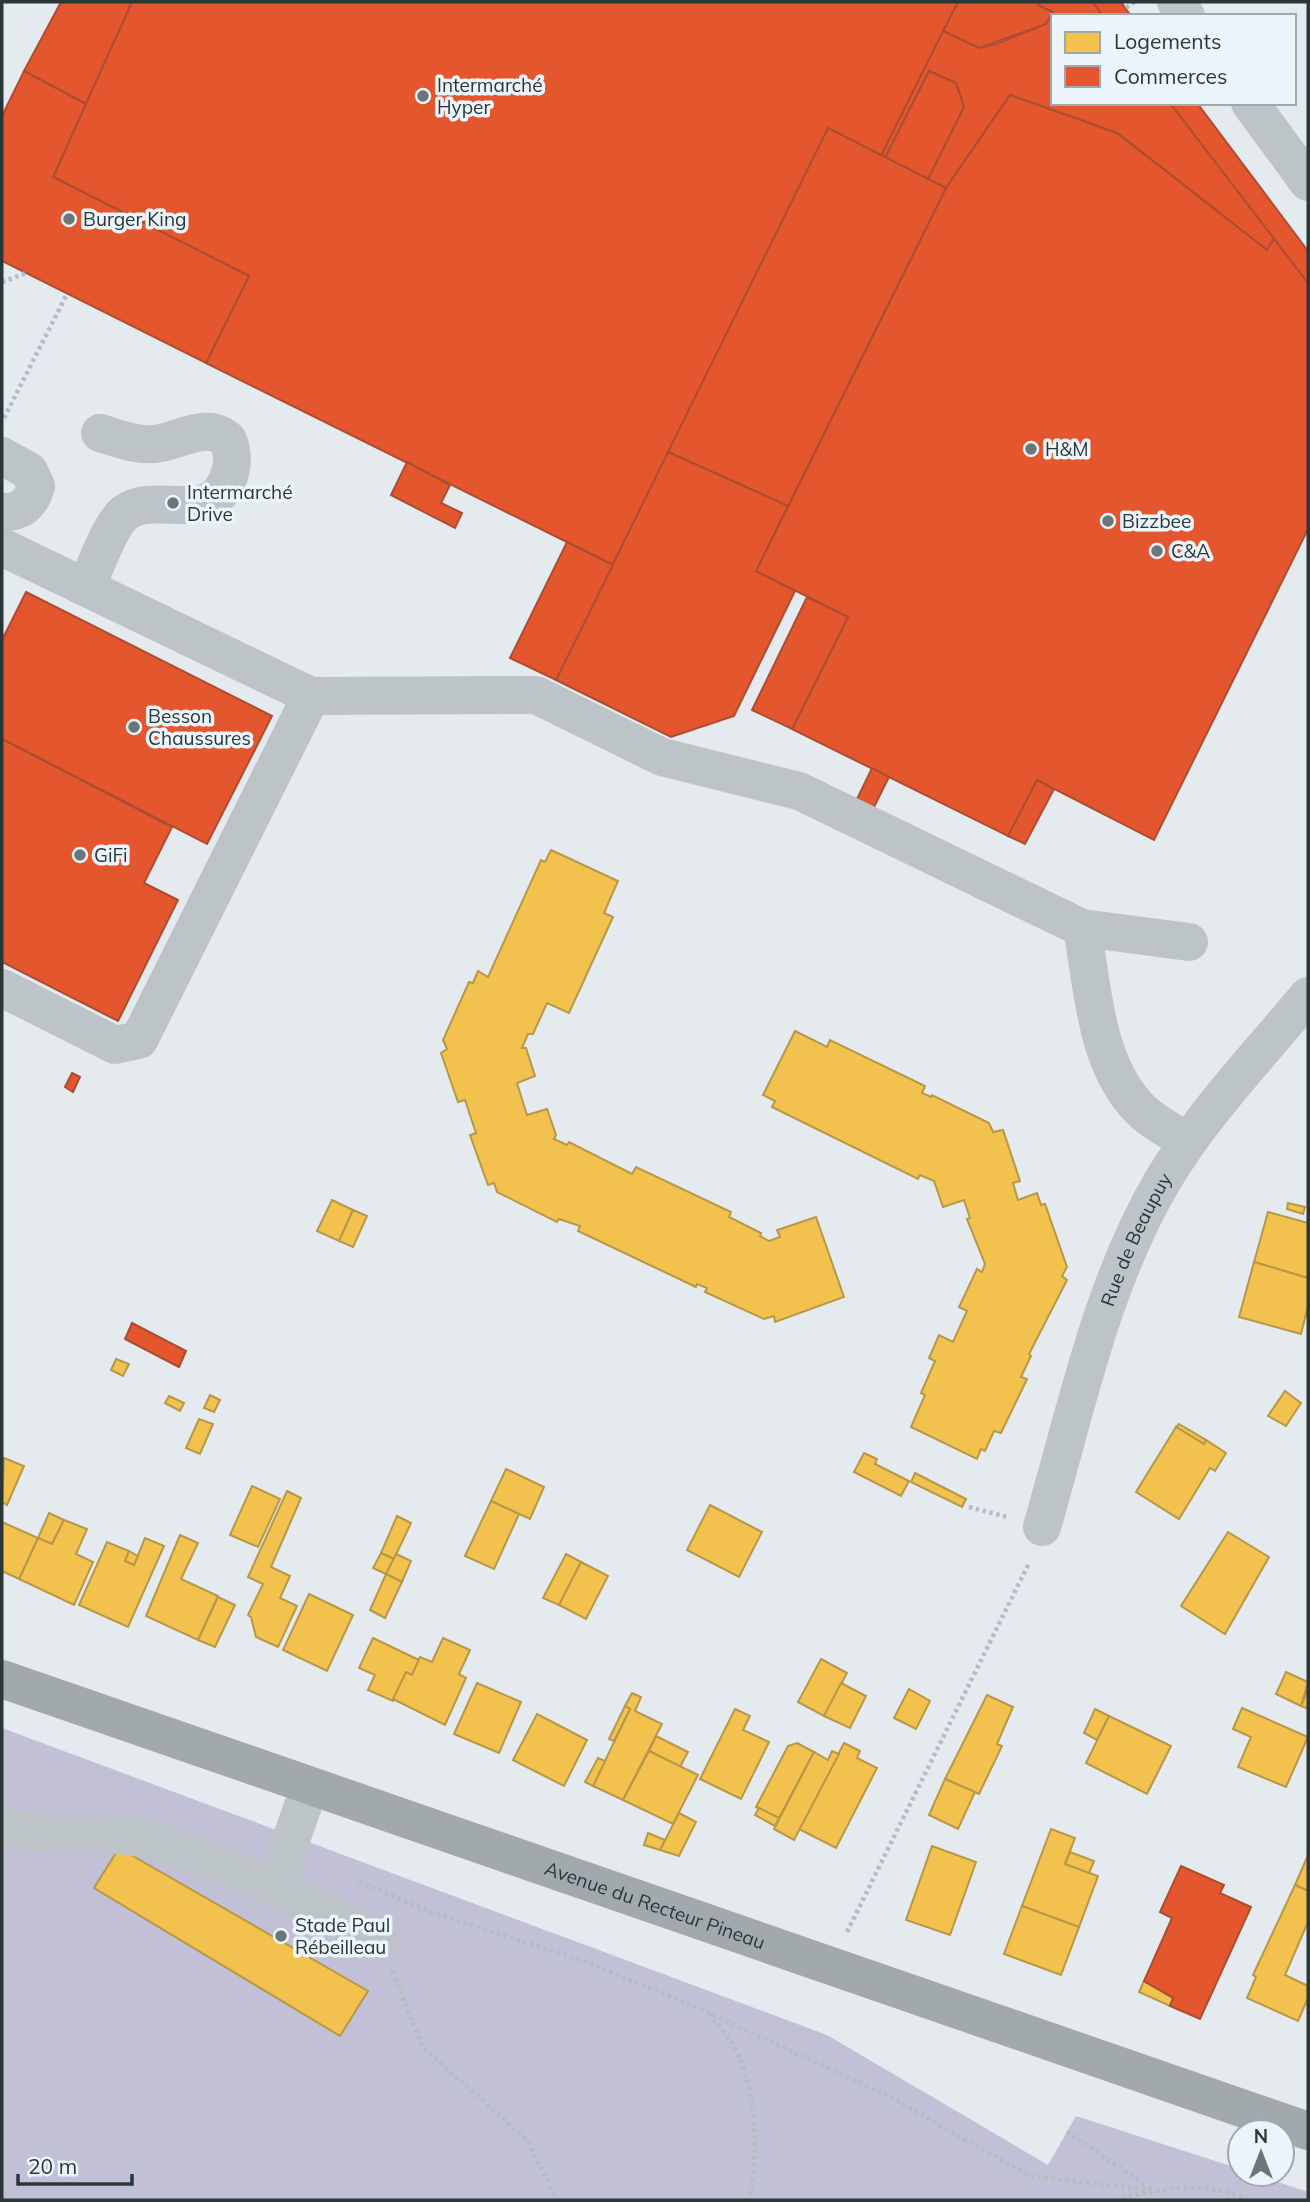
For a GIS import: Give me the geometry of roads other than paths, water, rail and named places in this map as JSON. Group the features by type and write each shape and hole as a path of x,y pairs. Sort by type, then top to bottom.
{"main road":[{"name":"Avenue du Recteur Pineau","path":"2,1679 1308,2131"}],"street":[{"path":"1251,105 1308,182"},
{"path":"86,587 116,524 125,513 139,506 189,506 214,499 224,490 233,459 228,440 214,432 193,433 153,445 100,433"},
{"path":"2,456 29,471 36,486 29,503 12,513 2,512"},
{"path":"2,547 311,696 536,695 662,757 799,791 1082,928 1189,942"},
{"path":"2,988 115,1045 139,1040 311,696"},
{"path":"1082,928 1103,1044 1124,1088 1142,1111 1187,1141"},
{"name":"Rue de Beaupuy","path":"1042,1527 1114,1280 1161,1182 1187,1141 1308,996"},
{"path":"274,1888 310,1786"},
{"path":"2,1825 45,1834 119,1835 158,1842 274,1888 379,1938"}],"place":[{"name":"Intermarché Hyper","path":"423,96"},
{"name":"Burger King","path":"69,219"},
{"name":"H&M","path":"1031,449"},
{"name":"Intermarché Drive","path":"173,503"},
{"name":"Bizzbee","path":"1108,521"},
{"name":"C&A","path":"1157,551"},
{"name":"Besson Chaussures","path":"134,727"},
{"name":"GiFi","path":"80,855"},
{"name":"Stade Paul Rébeilleau","path":"281,1936"}]}
